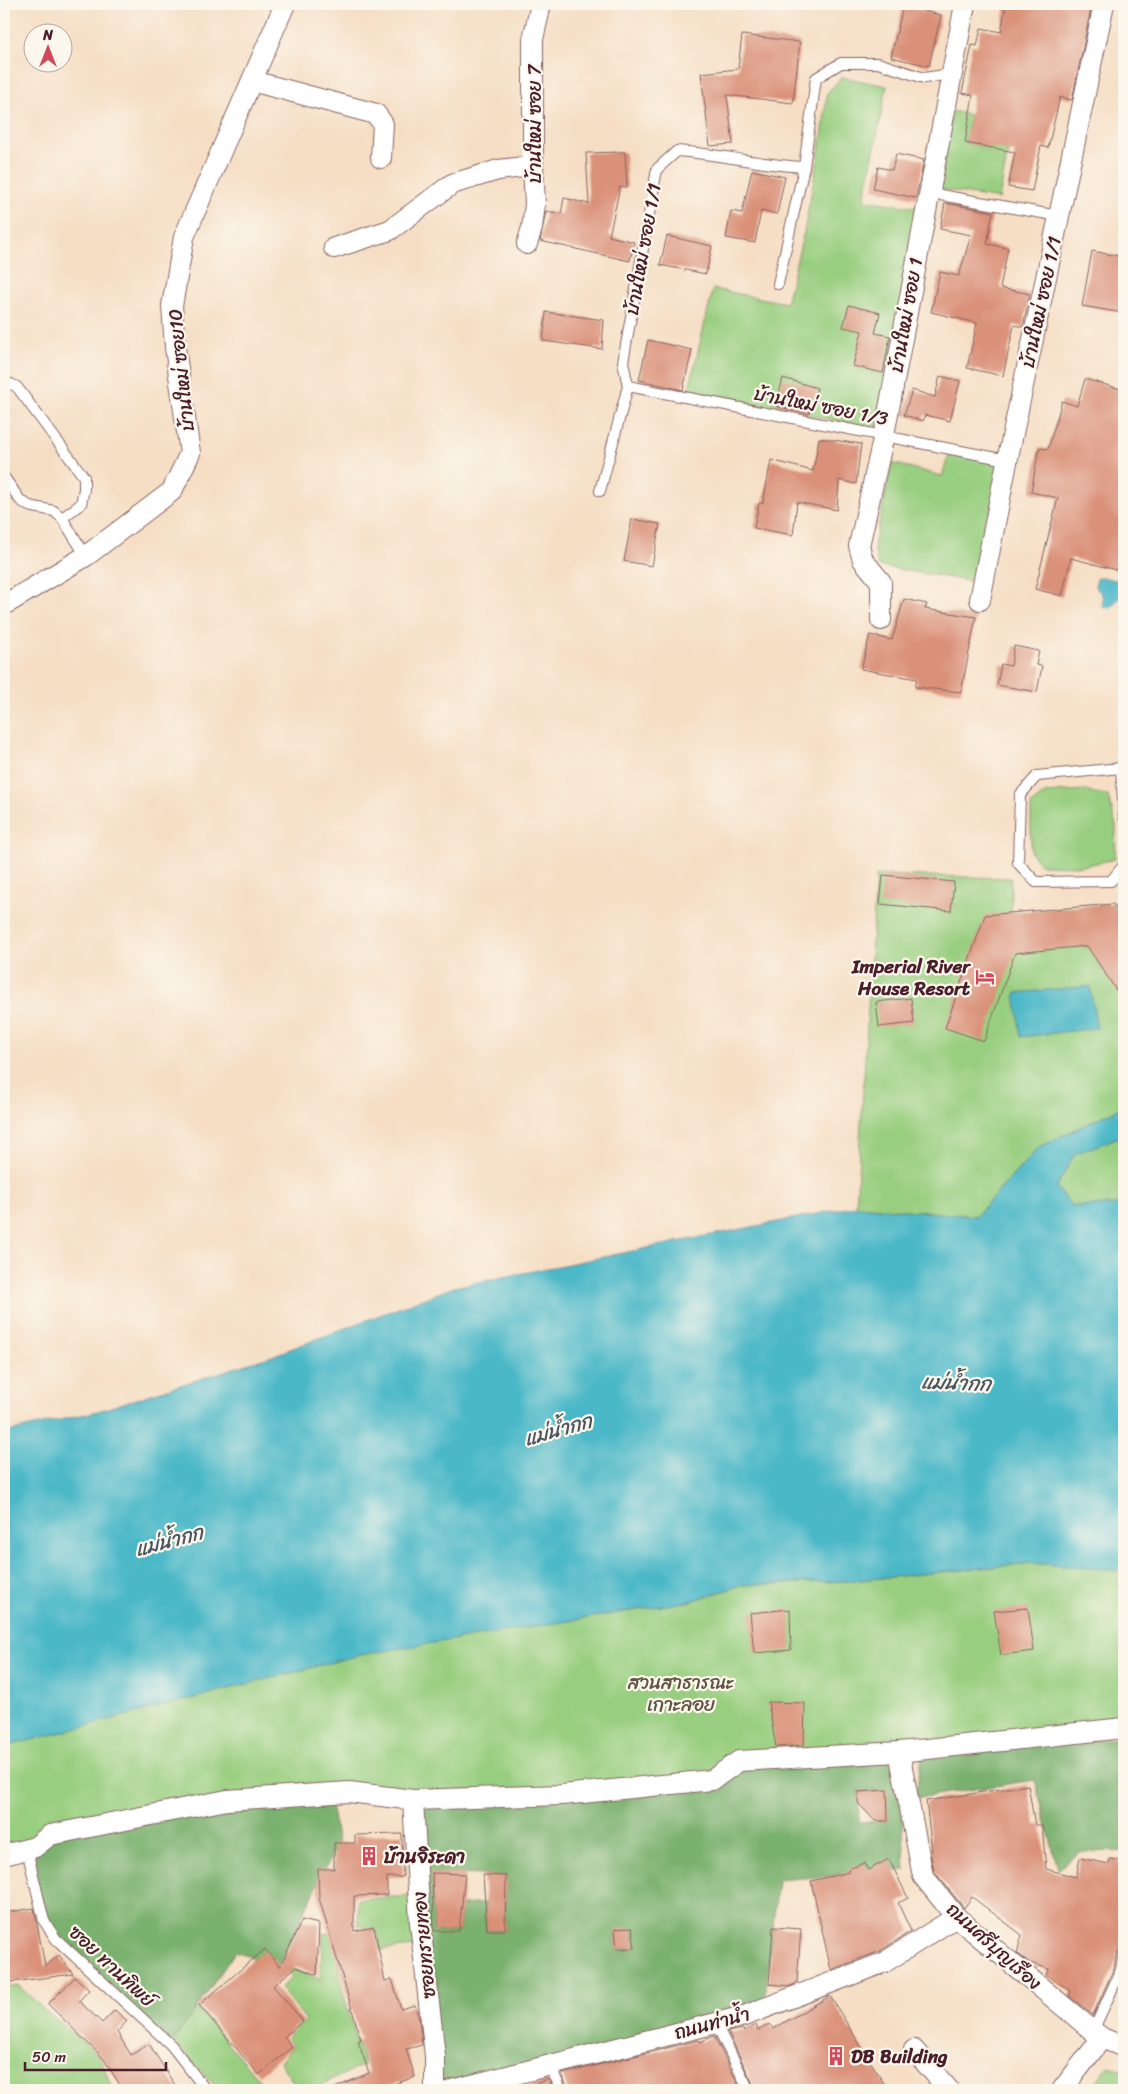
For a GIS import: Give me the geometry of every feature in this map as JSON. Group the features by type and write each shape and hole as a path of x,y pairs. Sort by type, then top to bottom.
{"street":[{"name":"บ้านใหม่ ซอย10","path":"4,605 86,556 172,491 190,453 174,347 172,306 184,237 285,4"},
{"name":"บ้านใหม่ ซอย 7","path":"527,244 532,228 535,204 532,166 533,38 541,4"},
{"name":"บ้านใหม่ ซอย 1","path":"881,620 881,582 863,560 859,546 884,435 965,4"},
{"name":"บ้านใหม่ ซอย 1/1","path":"980,600 1007,460 1104,4"},
{"path":"252,81 376,114 383,124 381,158"},
{"path":"334,248 390,230 452,184 498,170 532,166"},
{"path":"4,1855 35,1848 50,1835 227,1800 348,1792 413,1800 562,1795 712,1780 739,1761 899,1752 1124,1728"},
{"name":"ถนนศรีบุญเรือง","path":"899,1752 923,1876 956,1917 1098,2034 1124,2047"},
{"name":"ซอยทรายทอง","path":"413,1800 420,1923 435,2056 435,2090"},
{"name":"ถนนท่าน้ำ","path":"452,2090 744,2016 885,1962 956,1917"},
{"path":"1062,2090 1098,2034"},
{"path":"914,2050 948,2090"}],"lane":[{"path":"778,284 804,167 816,78 841,64 878,64 924,78 951,74"},
{"name":"บ้านใหม่ ซอย 1/1","path":"628,386 623,362 657,169 677,151 703,153 774,166 804,167"},
{"path":"928,193 1060,216"},
{"path":"4,383 17,387 84,477 81,504 62,518"},
{"path":"600,491 628,386"},
{"name":"บ้านใหม่ ซอย 1/3","path":"628,386 1007,460"},
{"path":"4,477 20,500 29,506 54,511 62,518 86,556"},
{"path":"1124,817 1122,766 1037,776 1020,795 1018,863 1036,882 1111,881 1124,865"},
{"name":"ซอย ทานทิพย์","path":"27,1850 44,1921 56,1938 171,2044 206,2090"},
{"path":"1098,2034 1124,1954"},
{"path":"715,2022 749,2090"},
{"path":"550,2065 561,2090"}],"green space":[{"path":"842,77 887,86 864,200 920,208 880,429 688,393 713,289 786,303 804,232 823,131 827,93"},
{"path":"952,111 970,115 965,143 1008,150 999,199 939,189"},
{"path":"949,454 1002,463 976,582 878,566 874,546 892,463 942,476"},
{"path":"1083,790 1108,796 1116,826 1115,859 1082,866 1041,865 1031,853 1031,805 1046,793"},
{"path":"876,876 1011,878 1011,913 1113,904 1124,897 1124,1106 1039,1147 976,1216 856,1206"},
{"path":"1124,1135 1124,1205 1072,1206 1056,1187 1075,1154"},
{"name":"สวนสาธารณะ เกาะลอย","path":"1032,1563 1124,1571 1124,1728 712,1780 563,1790 349,1792 4,1855 4,1747 360,1654 691,1601 742,1585 849,1581"},
{"path":"1124,1738 1124,1851 1080,1852 1058,1869 1035,1780 915,1798 923,1750"},
{"path":"899,1752 905,1870 778,1880 765,1997 715,2022 435,2090 413,1800 712,1780 739,1761","holes":["887,1790 888,1821 859,1822 858,1792","432,1873 506,1876 505,1930 487,1930 485,1903 462,1905 459,1931 434,1931","632,1928 634,1948 617,1949 615,1930"]},
{"path":"329,1794 338,1843 278,1966 235,1952 171,2045 44,1921 27,1850 50,1835"},
{"path":"412,1896 415,1947 380,1950 377,1932 366,1934 364,1926 359,1926 358,1899"},
{"path":"323,1933 334,1935 342,1989 364,2065 309,2090 298,2090 280,2062 293,2046 287,2037 306,2020 280,1988 292,1977 284,1966 320,1979"},
{"path":"19,1986 45,2011 68,2028 101,2058 112,2090 4,2090 4,1988"},
{"path":"197,2007 259,2080 241,2090 219,2090 173,2040"},
{"path":"1109,2066 1124,2071 1124,2090 1090,2090"}],"water":[{"path":"1102,577 1115,580 1124,579 1124,598 1118,599 1110,608 1103,607 1102,594 1095,587 1097,578"},
{"path":"1090,986 1097,1028 1021,1037 1015,993"},
{"name":"แม่น้ำกก","path":"1124,1106 1124,1135 1075,1154 1056,1187 1072,1206 1124,1205 1124,1571 1032,1563 849,1581 742,1585 691,1601 360,1655 4,1747 4,1433 98,1411 272,1356 454,1287 856,1206 976,1216 1039,1147"}],"building":[{"path":"1006,4 1092,4 1072,100 1060,97 1048,148 1041,146 1032,191 1008,187 1015,152 965,143 973,95 962,93 972,45 977,46 981,28 1001,32"},
{"path":"903,6 941,15 929,66 891,57"},
{"path":"742,35 800,42 793,103 727,95 733,144 710,146 701,73 738,69"},
{"path":"625,152 627,187 620,187 609,236 634,242 630,261 540,241 546,211 561,214 564,198 589,204 586,153"},
{"path":"896,154 924,160 916,198 873,189 878,167 892,170"},
{"path":"752,170 785,177 777,214 761,211 755,243 726,238 731,211 742,213"},
{"path":"945,203 993,212 987,244 1008,248 1000,288 1030,294 1023,327 1014,325 1003,376 967,368 977,323 931,312 940,272 959,276 971,235 940,229"},
{"path":"667,236 712,246 706,274 660,265"},
{"path":"1092,251 1124,257 1123,313 1082,306"},
{"path":"849,305 880,313 875,333 890,336 883,373 853,366 862,331 843,327"},
{"path":"546,312 604,320 602,349 543,341"},
{"path":"648,340 692,350 683,390 639,380"},
{"path":"940,376 960,381 950,421 925,415 923,421 904,415 912,390 935,397"},
{"path":"783,378 817,388 809,414 776,406"},
{"path":"1085,379 1124,390 1124,572 1071,558 1062,596 1035,589 1058,498 1031,492 1039,448 1048,449 1062,401 1077,406"},
{"path":"819,438 861,444 856,484 839,480 837,510 797,502 793,535 754,528 759,503 763,503 771,460 813,471"},
{"path":"632,519 660,524 652,566 624,561"},
{"path":"904,599 927,604 925,609 976,617 961,692 915,687 917,679 861,669 870,635 892,640"},
{"path":"1014,646 1039,651 1036,665 1042,666 1037,692 997,685 1001,664 1011,666"},
{"path":"883,875 954,882 951,911 880,904"},
{"name":"Imperial River House Resort","path":"1113,904 1124,920 1124,1002 1087,946 1015,953 984,1041 945,1028 985,915"},
{"path":"911,998 914,1023 879,1027 876,1002"},
{"path":"1028,1608 1034,1651 1001,1655 994,1611"},
{"path":"790,1609 791,1650 754,1653 750,1613"},
{"path":"768,1702 805,1703 804,1745 776,1747"},
{"path":"1028,1785 1035,1825 1042,1825 1046,1869 1076,1877 1080,1858 1109,1864 1110,1859 1124,1861 1123,1947 1117,1952 1114,1968 1093,2015 1069,1996 1071,1991 1046,1975 1049,1969 1030,1963 1017,1953 1022,1935 972,1897 964,1908 934,1871 930,1852 932,1851 926,1801"},
{"path":"887,1790 888,1821 875,1821 858,1803 858,1792"},
{"path":"402,1834 403,1877 387,1877 387,1895 354,1896 354,1931 374,1927 385,1981 392,1979 401,2009 415,2005 419,2019 422,2045 406,2049 415,2077 376,2090 330,2090 369,2073 358,2041 361,2040 319,1898 318,1869 334,1869 334,1843 355,1843 355,1835"},
{"path":"889,1859 908,1898 898,1903 911,1931 880,1951 831,1970 811,1881 849,1872 848,1869 865,1863 868,1870"},
{"path":"432,1873 465,1874 459,1931 434,1931"},
{"path":"483,1875 506,1876 505,1930 487,1930"},
{"path":"34,1908 45,1966 59,1955 73,1974 4,1983 4,1913"},
{"path":"302,1920 319,1924 317,1975 296,1967 273,1986 303,2021 284,2037 292,2047 259,2075 199,2005 265,1949 280,1967"},
{"path":"773,1927 801,1929 797,1983 790,1986 769,1984"},
{"path":"632,1928 635,1948 617,1949 615,1929"},
{"path":"75,1977 89,1990 79,2001 102,2023 115,2010 127,2021 117,2032 131,2055 149,2044 178,2090 123,2090 103,2058 48,2004"},
{"path":"830,1996 888,2090 756,2090 728,2032 743,2029 744,2031 756,2025 758,2030 770,2024 773,2029"},
{"path":"714,2036 741,2090 568,2090 562,2074 699,2040 700,2042"},
{"path":"548,2079 554,2090 521,2090"}],"place":[{"name":"Imperial River House Resort","path":"985,977"},
{"name":"บ้านจิระดา","path":"369,1856"},
{"name":"DB Building","path":"836,2056"}]}
